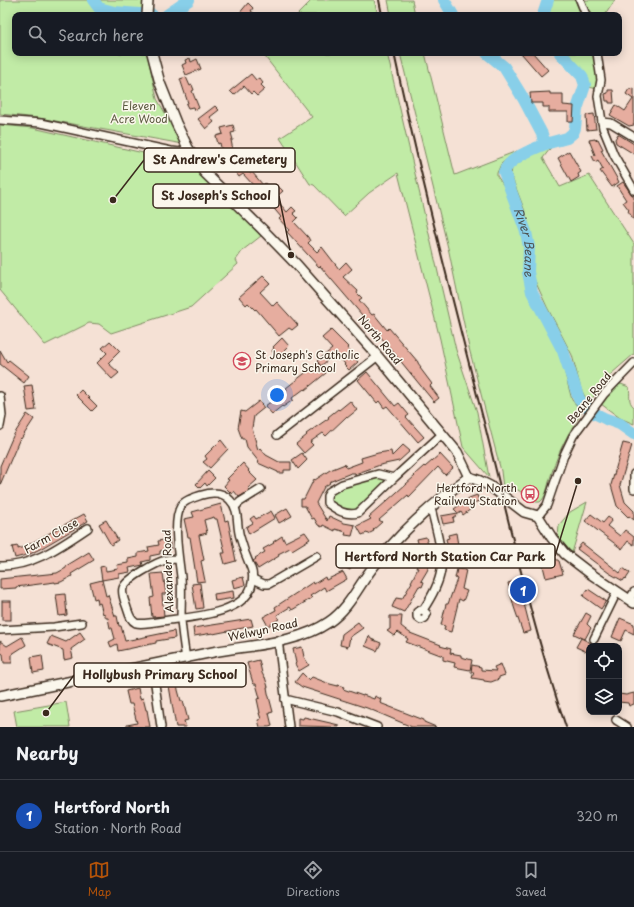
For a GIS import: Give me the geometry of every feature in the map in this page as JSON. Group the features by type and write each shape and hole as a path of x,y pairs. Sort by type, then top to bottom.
{"main road":[{"path":"147,12 148,0"},
{"name":"North Road","path":"153,56 160,83 176,123 188,148 204,172 297,265 378,356 457,452 469,477"},
{"path":"469,477 490,486 524,512 538,516 564,554 616,592 632,598"},
{"name":"Welwyn Road","path":"0,696 186,659 214,652 296,637 319,628 339,614 355,595 371,569 394,543 430,508 469,477"}],"street":[{"path":"580,0 585,12"},
{"path":"598,56 601,80 598,96 602,122 608,141 634,190"},
{"path":"0,120 47,125 171,151 180,152 188,148"},
{"path":"602,122 611,123 634,136"},
{"path":"277,435 378,356"},
{"name":"Beane Road","path":"538,516 547,505 565,452 573,436 600,399 634,363"},
{"path":"0,396 2,415 0,426"},
{"path":"394,478 378,474 342,484 330,491 327,496 327,503 343,513 358,513 442,434"},
{"path":"634,474 634,489"},
{"path":"178,559 165,560 150,568 128,582 123,589 129,616 136,623 140,624 216,612 237,605 248,593 252,586 253,579 252,571 240,536 235,507 240,502 261,489"},
{"name":"Alexander Road","path":"186,659 181,618 181,577 178,559 177,516 179,509 183,503 202,495 218,494 230,500 235,507"},
{"path":"423,610 431,598 441,571 440,549 430,508"},
{"name":"Farm Close","path":"0,566 21,564 32,560 62,545 88,528"},
{"path":"253,579 264,584 269,584 317,556"},
{"path":"594,640 616,592"},
{"path":"0,630 54,627 82,623"},
{"path":"278,640 289,727"},
{"path":"150,666 155,684 161,727"},
{"path":"285,699 338,712 378,727"},
{"path":"616,720 627,727"}],"green space":[{"name":"Eleven Acre Wood","path":"0,0 88,0 91,5 103,12 12,12 12,56 148,56 157,99 183,144 39,118 0,114"},
{"path":"98,0 144,0 144,12 120,12 120,9 98,2"},
{"path":"312,0 374,0 377,12 300,12"},
{"path":"388,0 412,0 414,12 390,12"},
{"path":"552,0 575,0 580,12 548,12"},
{"path":"582,0 615,0 607,12 587,12"},
{"path":"264,56 388,56 456,350 477,412 489,477 463,447 440,339 398,173 369,193 344,216 314,185 310,184 280,138 312,117"},
{"path":"401,56 426,56 455,175 517,151 501,164 497,176 506,189 518,216 525,245 524,273 529,294 552,334 563,366 572,400 582,412 562,446 546,493 540,502 536,502 518,490 503,488 501,471 469,348 449,252"},
{"path":"568,56 594,56 598,78 597,89 589,87 586,76"},
{"path":"0,125 33,128 192,164 261,236 243,250 236,260 238,264 191,307 111,333 99,324 89,323 45,345 0,290"},
{"path":"553,145 543,158 560,187 589,175 634,244 634,354 611,374 590,401 585,397 581,389 572,355 531,272 532,240 526,214 511,175 512,168 521,161"},
{"path":"621,384 629,387 630,390 630,400 634,407 634,424 620,418 601,404 615,386"},
{"path":"380,477 386,480 363,503 353,510 345,510 332,503 330,497 333,491 341,487"},
{"path":"587,502 572,553 558,537 559,525 570,512"},
{"path":"66,702 70,727 17,727 14,711"}],"building":[{"path":"248,3 253,8 251,11 252,12 240,12"},
{"path":"524,56 536,56 548,70 541,76"},
{"path":"190,58 191,62 197,59 201,69 186,75 182,65 186,63 185,60"},
{"path":"251,74 256,80 259,78 263,83 261,85 265,89 257,96 253,92 251,94 244,86 234,95 230,91"},
{"path":"186,77 190,86 192,85 194,90 192,91 199,108 194,110 193,107 188,108 186,104 188,103 180,79"},
{"path":"634,88 634,125 629,126 610,115 616,105 625,111 633,99 626,94 629,89"},
{"path":"608,90 613,90 614,103 609,103 609,101 606,101 605,94 608,93"},
{"path":"550,92 550,94 563,94 563,105 574,106 573,122 568,122 568,112 549,112 549,107 543,107 543,103 531,103 530,93"},
{"path":"215,106 219,110 210,117 214,122 206,129 198,119"},
{"path":"594,114 596,129 587,130 586,115"},
{"path":"233,125 235,132 231,133 233,140 231,140 235,161 240,158 250,173 252,172 263,185 265,183 271,190 277,185 283,191 275,198 287,212 292,207 296,211 293,213 298,218 294,222 308,237 310,241 308,243 317,252 322,247 339,269 346,262 352,269 343,277 358,291 357,293 362,298 359,300 372,315 374,314 387,330 389,328 418,362 421,367 420,368 432,384 430,386 439,398 434,402 320,266 319,267 287,232 289,230 279,219 281,217 265,198 243,174 239,177 228,162 224,162 220,143 218,144 216,136 223,134 221,128"},
{"path":"618,134 634,144 634,154 616,143 615,139"},
{"path":"598,139 603,149 601,150 619,182 612,187 600,171 603,169 598,160 595,162 592,156 595,155 589,140"},
{"path":"569,151 581,172 578,174 579,177 571,182 558,158"},
{"path":"623,182 632,195 634,195 634,220 623,202 626,200 617,186"},
{"path":"263,276 270,283 260,292 273,306 277,302 298,325 292,330 289,328 279,336 256,309 255,310 248,303 246,305 239,297"},
{"path":"331,330 348,347 347,348 358,362 349,370 336,353 321,366 317,361 332,349 322,338"},
{"path":"282,338 289,346 280,355 279,353 276,356 272,351 274,348 273,347"},
{"path":"110,341 120,351 108,363 119,373 112,379 97,363 107,353 102,348"},
{"path":"0,350 7,362 9,360 29,376 24,383 0,364"},
{"path":"318,363 326,373 305,390 304,389 292,398 293,400 272,414 265,406 287,390 286,388"},
{"path":"367,372 395,406 399,403 409,415 406,417 424,437 418,442 387,406 384,408 379,401 377,403 358,380"},
{"path":"32,385 36,410 28,411 24,386"},
{"path":"81,390 97,406 92,411 76,395"},
{"path":"259,401 264,408 254,416 252,428 258,450 260,448 266,455 279,462 291,462 291,470 284,470 284,473 278,473 258,463 259,462 247,447 245,439 242,439 238,428 241,411 245,412"},
{"path":"350,401 357,410 347,418 346,417 326,436 323,433 310,442 313,445 304,453 296,444 307,435 306,434"},
{"path":"27,414 34,419 21,439 20,438 0,485 0,466 13,436"},
{"path":"221,440 228,449 210,468 203,462 207,459 205,456"},
{"path":"623,443 632,445 620,485 625,502 634,511 634,520 629,516 628,517 617,506 611,485"},
{"path":"403,445 410,451 399,461 380,465 355,474 351,473 329,482 330,483 324,487 316,503 327,521 329,516 344,523 355,525 352,536 345,535 346,532 335,529 335,531 323,525 322,527 318,525 314,518 312,519 305,506 301,506 301,499 304,499 314,479 315,480 330,470 345,464 346,468 362,462 361,458 391,451 392,456"},
{"path":"302,453 307,460 298,469 292,460"},
{"path":"440,454 453,468 445,475 438,467 409,497 408,495 379,520 382,522 373,530 374,531 362,535 357,526 371,519 369,517 415,476 414,475 424,466 425,467"},
{"path":"243,463 249,470 248,471 257,480 248,488 250,490 249,491 239,497 234,491 232,494 224,486 229,480 227,479"},
{"path":"208,471 215,478 207,486 205,483 200,488 196,484"},
{"path":"477,495 479,501 468,505 471,509 463,515 461,512 453,518 454,522 443,524 441,516 458,513 454,509 469,498"},
{"path":"221,504 225,521 228,520 236,561 225,564 222,553 225,553 217,519 214,517 204,520 207,533 199,535 204,560 201,561 205,581 197,582 190,537 188,537 184,519 194,517 192,512"},
{"path":"287,508 292,516 279,523 275,515"},
{"path":"271,511 275,518 249,534 246,527 253,523 250,519 254,516 256,519"},
{"path":"84,514 88,521 40,549 30,554 15,558 12,547 18,546 18,549 26,546"},
{"path":"591,514 603,523 608,517 612,520 607,526 620,536 625,530 634,537 634,545 628,541 622,549 585,521"},
{"path":"106,520 118,540 111,545 99,524"},
{"path":"305,532 310,539 292,550 290,548 278,554 279,556 258,569 253,561 265,552 263,549 274,543 273,542 282,536 285,542"},
{"path":"456,533 458,545 448,547 446,539 449,538 448,535"},
{"path":"426,537 429,549 420,551 417,539"},
{"path":"169,539 171,549 160,551 160,554 150,556 150,560 142,562 143,565 129,568 130,572 119,574 119,577 102,580 100,567 105,566 106,571 118,569 117,565 128,563 128,559 138,557 138,553 149,551 148,547 159,545 158,541"},
{"path":"582,543 620,573 623,568 630,573 626,579 625,578 623,581 609,573 577,549"},
{"path":"89,552 94,560 61,582 0,589 0,579 57,573"},
{"path":"421,553 429,556 428,560 436,563 430,564 421,581 424,582 422,587 419,586 404,612 392,607 396,598 402,599 412,582 418,568 416,568"},
{"path":"346,554 356,559 350,570 340,565"},
{"path":"556,559 559,561 563,574 546,578 542,562"},
{"path":"457,569 466,570 462,589 467,591 463,601 459,599 451,632 444,630 445,626 441,625 446,604 448,604 457,579 455,578"},
{"path":"343,572 347,579 326,591 324,587 310,596 312,598 292,610 290,607 277,615 279,619 268,626 263,617 276,610 275,607 313,582 314,584 325,577 326,580"},
{"path":"163,573 166,594 162,594 164,616 152,617 150,598 154,597 151,574"},
{"path":"243,577 245,585 234,588 232,580"},
{"path":"102,580 106,596 108,595 115,616 117,616 125,641 174,631 175,638 156,641 156,643 118,651 117,644 111,647 109,642 115,639 112,628 110,628 108,618 106,618 104,613 103,614 100,603 98,604 97,598 94,599 90,583"},
{"path":"518,580 531,631 523,633 508,583"},
{"path":"200,583 203,608 196,609 192,584"},
{"path":"588,589 606,601 601,609 583,596"},
{"path":"233,591 234,598 215,601 214,594"},
{"path":"65,594 67,615 59,616 56,595"},
{"path":"2,601 11,601 11,620 2,620"},
{"path":"586,613 591,616 587,624 591,628 585,639 574,634"},
{"path":"390,616 402,616 401,626 410,633 441,645 440,646 451,649 450,653 461,655 461,657 472,660 470,670 454,667 455,663 443,660 443,656 406,642 408,639 398,632 394,636 387,631 390,629"},
{"path":"620,618 634,624 634,634 626,630 621,641 612,637"},
{"path":"251,619 253,626 213,634 194,636 193,628"},
{"path":"358,622 363,628 350,637 348,647 340,645 342,634"},
{"path":"80,632 85,639 71,649 73,658 64,660 63,650 47,644 51,636 66,642"},
{"path":"369,636 371,639 381,643 377,651 365,646"},
{"path":"22,637 26,645 12,654 12,663 4,663 3,654 0,652 0,641 7,646"},
{"path":"581,638 591,643 586,643 586,652 576,647"},
{"path":"302,647 304,657 309,665 299,671 295,664 293,649"},
{"path":"42,655 44,671 33,673 31,657"},
{"path":"259,660 262,673 268,687 273,712 269,713 272,726 269,727 260,727 258,720 261,719 257,699 260,698 256,684 253,683 247,663"},
{"path":"501,664 505,675 499,677 499,679 491,682 472,678 474,672 471,672 472,665 481,667 481,670 496,671 494,667"},
{"path":"302,673 309,680 312,677 330,684 344,687 343,689 363,696 374,699 375,696 381,699 380,703 424,720 424,722 436,727 412,727 367,708 302,687 295,682"},
{"path":"179,675 180,681 177,682 178,690 181,701 183,701 188,720 184,721 186,727 176,727 168,680"},
{"path":"138,688 140,699 143,698 147,710 150,727 127,727 127,725 137,723 132,704 129,704 126,691"},
{"path":"634,693 634,704 629,706 628,703 622,702 622,694"},
{"path":"304,717 339,725 339,727 298,726 298,718 303,719"}],"waterway":[{"name":"River Beane","path":"93,0 99,8 114,12"},
{"name":"River Beane","path":"171,12 189,0"},
{"name":"River Beane","path":"444,0 451,12"},
{"path":"544,12 548,0"},
{"name":"River Beane","path":"491,56 504,67 523,98 542,134 545,144 516,158 504,172 526,232 529,247 528,272 532,292 563,351 579,399 585,406 596,414 620,424 634,434"},
{"path":"545,144 567,138 573,133 577,109 585,85 582,76 563,56"}],"railway":[{"path":"379,0 381,12"},
{"path":"395,56 450,289 523,580 543,654 566,727"}],"place":[{"name":"St Andrew's Cemetery","path":"113,200"},
{"name":"St Joseph's School","path":"291,255"},
{"name":"St Joseph's Catholic Primary School","path":"242,361"},
{"name":"Hertford North Station Car Park","path":"578,481"},
{"name":"Hertford North Railway Station","path":"530,494"},
{"name":"Hertford North","path":"523,590"},
{"name":"Hollybush Primary School","path":"46,713"}]}
